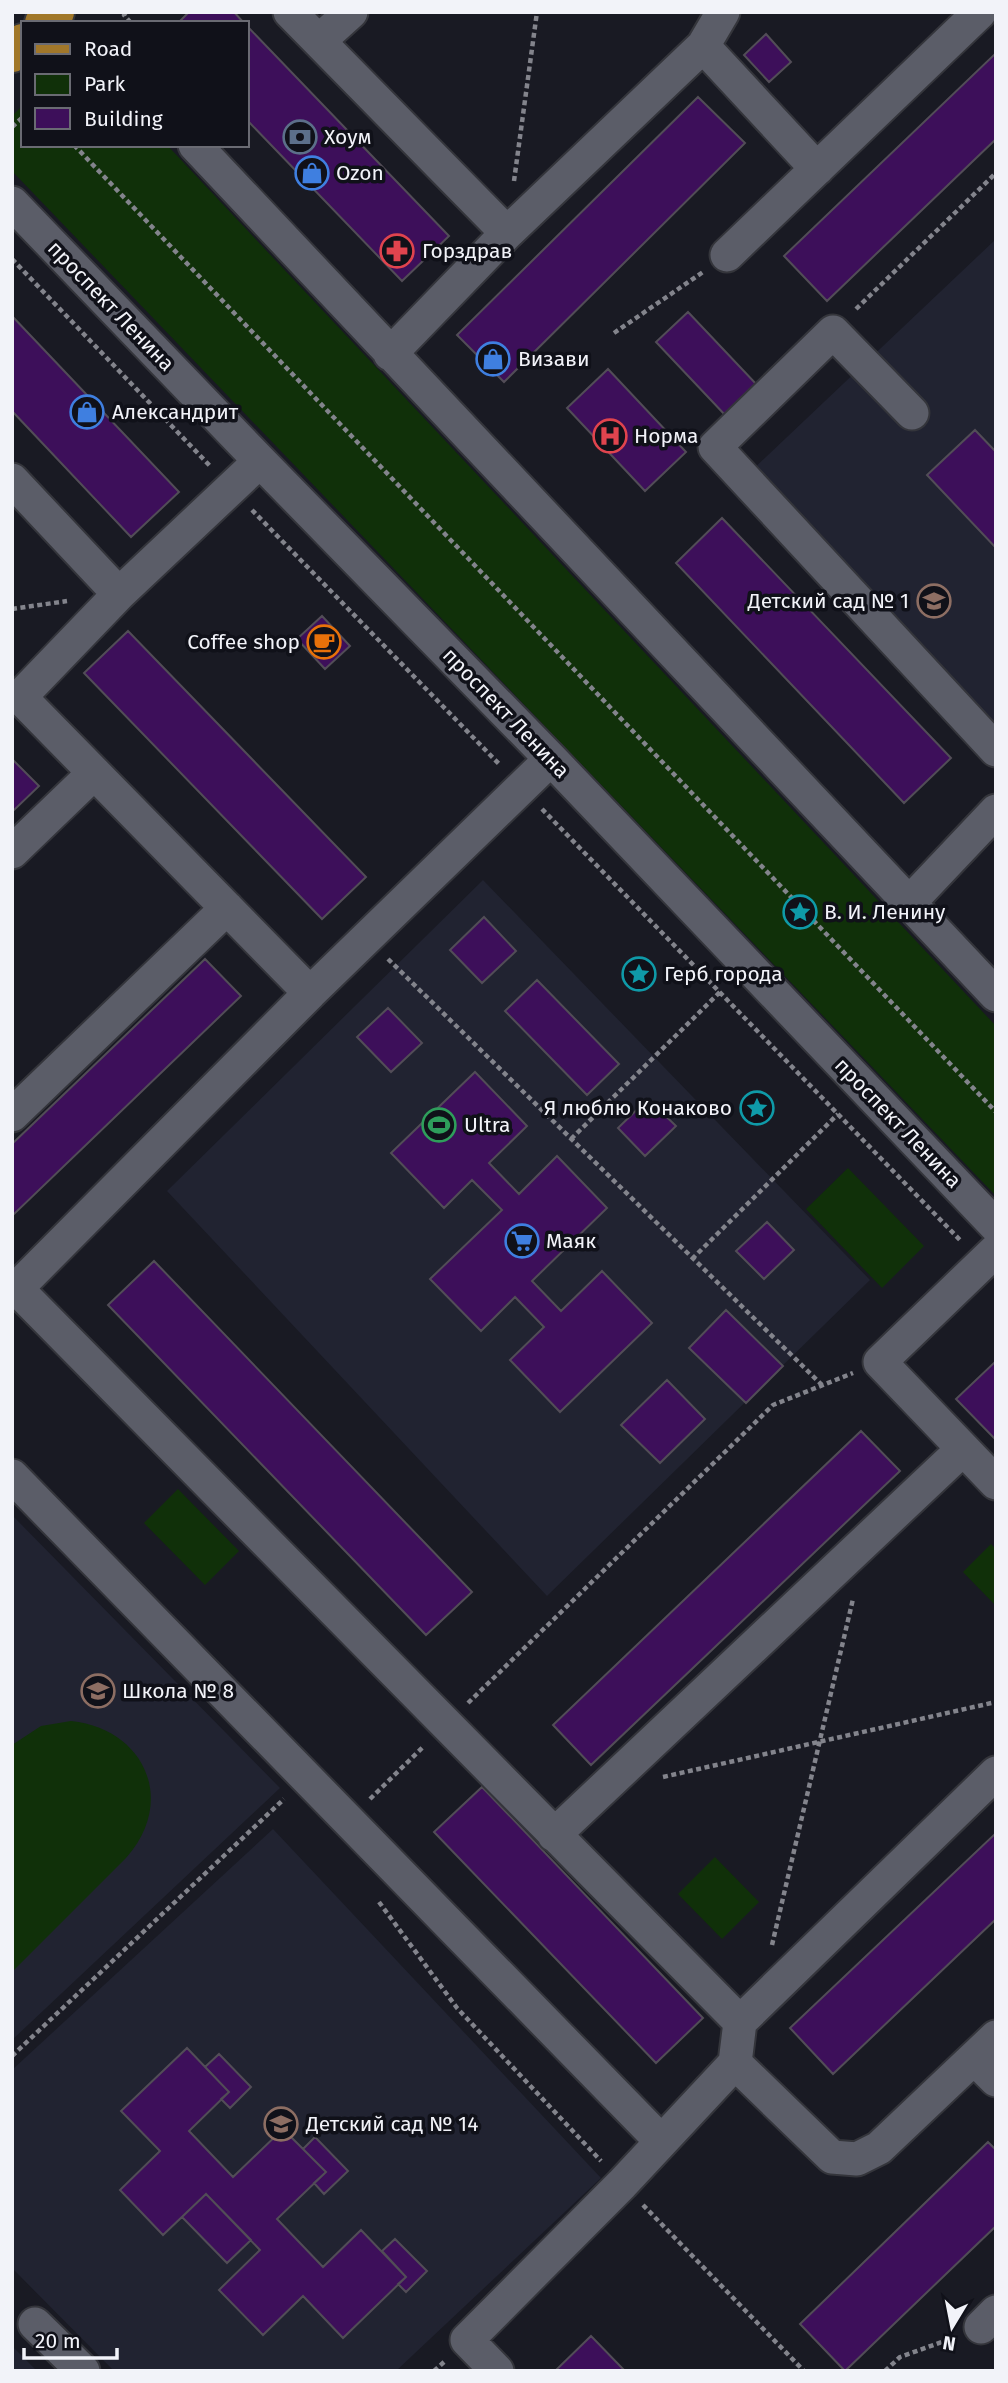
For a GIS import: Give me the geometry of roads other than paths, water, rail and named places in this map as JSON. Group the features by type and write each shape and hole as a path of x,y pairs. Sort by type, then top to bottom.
{"street":[{"path":"290,12 507,233"},
{"path":"319,41 351,12"},
{"path":"390,354 507,233 704,46 723,12"},
{"path":"727,255 980,12"},
{"path":"704,46 817,169"},
{"path":"197,147 996,995"},
{"name":"проспект Ленина","path":"12,203 551,759 996,1226"},
{"path":"912,413 833,332 715,447 996,750"},
{"path":"260,461 119,594 20,697 310,993"},
{"path":"12,480 119,594"},
{"path":"551,759 310,993 14,1291 740,2022"},
{"path":"12,852 94,773"},
{"path":"909,903 996,811"},
{"path":"12,1115 227,908"},
{"path":"996,1250 880,1362 996,1483"},
{"path":"554,1835 963,1449"},
{"path":"12,1476 661,2141"},
{"path":"497,2371 467,2340 622,2184 736,2063 740,2022 996,1773"},
{"path":"736,2063 832,2157 857,2158 879,2148 988,2058"},
{"path":"35,2324 83,2371"}],"place":[{"name":"Хоум","path":"300,137"},
{"name":"Ozon","path":"312,173"},
{"name":"Горздрав","path":"397,251"},
{"name":"Визави","path":"493,359"},
{"name":"Александрит","path":"87,412"},
{"name":"Норма","path":"610,436"},
{"name":"Детский сад № 1","path":"934,601"},
{"name":"Coffee shop","path":"324,642"},
{"name":"В. И. Ленину","path":"800,912"},
{"name":"Герб города","path":"639,974"},
{"name":"Я люблю Конаково","path":"757,1108"},
{"name":"Ultra","path":"439,1125"},
{"name":"Маяк","path":"522,1241"},
{"name":"Школа № 8","path":"98,1691"},
{"name":"Детский сад № 14","path":"281,2124"}]}
